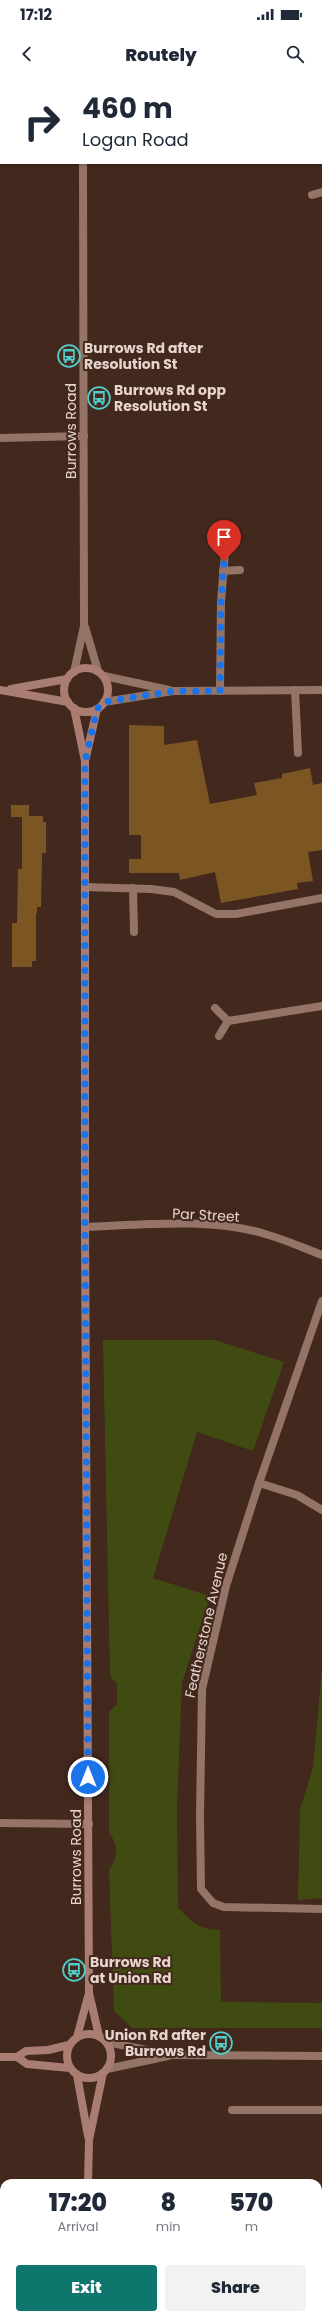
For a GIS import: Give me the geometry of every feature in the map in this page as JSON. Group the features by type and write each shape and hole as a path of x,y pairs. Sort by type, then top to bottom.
{"main road":[{"path":"2,690 66,679 74,672 86,668 101,674 108,689 104,702 97,709 85,712 74,708 68,702 64,691 66,679"},
{"path":"2,690 68,702"},
{"name":"Burrows Road","path":"74,708 85,761 85,1227 89,1993 99,2036"},
{"name":"Burrows Road","path":"85,761 97,709"},
{"name":"Burrows Road","path":"77,2037 89,1993"},
{"path":"0,2057 17,2057 26,2051 48,2050 69,2045 77,2037 88,2033 99,2036 107,2042 111,2055 105,2071 89,2140 88,2179"},
{"path":"69,2045 66,2059 70,2068 77,2075 91,2078 105,2071"},
{"path":"17,2057 27,2064 70,2068"},
{"path":"77,2075 89,2140"}],"street":[{"name":"Burrows Road","path":"74,672 84,626 83,164"},
{"path":"312,195 322,192"},
{"path":"0,438 84,436"},
{"path":"220,691 223,571 225,552"},
{"path":"223,571 240,570"},
{"name":"Burrows Road","path":"84,626 101,674"},
{"path":"101,674 173,691"},
{"path":"295,690 298,752"},
{"path":"104,702 173,691 322,690"},
{"path":"85,887 133,888 174,892 216,914 236,914 322,898"},
{"path":"133,888 134,932"},
{"path":"219,1036 228,1021 322,1006"},
{"path":"215,1008 228,1021"},
{"name":"Par Street","path":"85,1227 193,1225 229,1227 264,1234 322,1255"},
{"name":"Featherstone Avenue","path":"322,1301 259,1482 226,1586 202,1689 200,1778 201,1889 213,1903 224,1907 322,1909"},
{"path":"259,1482 297,1495 322,1510"},
{"path":"0,1823 89,1824"},
{"path":"107,2042 171,2055 322,2056"},
{"path":"105,2071 171,2055"},
{"path":"232,2110 322,2110"}],"green space":[{"path":"103,1340 215,1340 284,1362 253,1451 197,1432 153,1578 210,1596 182,1683 177,1806 178,1908 188,1918 201,1927 220,1930 221,2002 322,2003 322,2028 132,2028 114,2011 109,1870 116,1856 116,1847 109,1833 109,1712 117,1704 117,1684 110,1676"},
{"path":"322,1669 322,1898 298,1900 300,1810 313,1767"}],"building":[{"path":"129,725 164,726 164,745 197,740 210,804 257,795 254,783 282,778 282,774 310,768 313,785 322,783 322,850 308,852 313,881 297,883 298,889 221,903 215,872 180,880 179,873 129,873 129,859 141,859 141,835 129,835"},
{"path":"11,805 29,805 29,816 43,816 43,822 46,822 46,853 42,853 41,907 37,907 36,913 36,961 32,961 32,967 12,967 12,923 17,923 18,869 22,869 22,817 11,817"}],"place":[{"name":"Burrows Rd after Resolution St","path":"69,356"},
{"name":"Burrows Rd opp Resolution St","path":"99,398"},
{"name":"Burrows Rd at Union Rd","path":"74,1970"},
{"name":"Union Rd after Burrows Rd","path":"221,2043"}],"route":[{"path":"88,1777 85,1227 85,761 97,709 104,702 173,691 220,691 221,602 224,561"}]}
